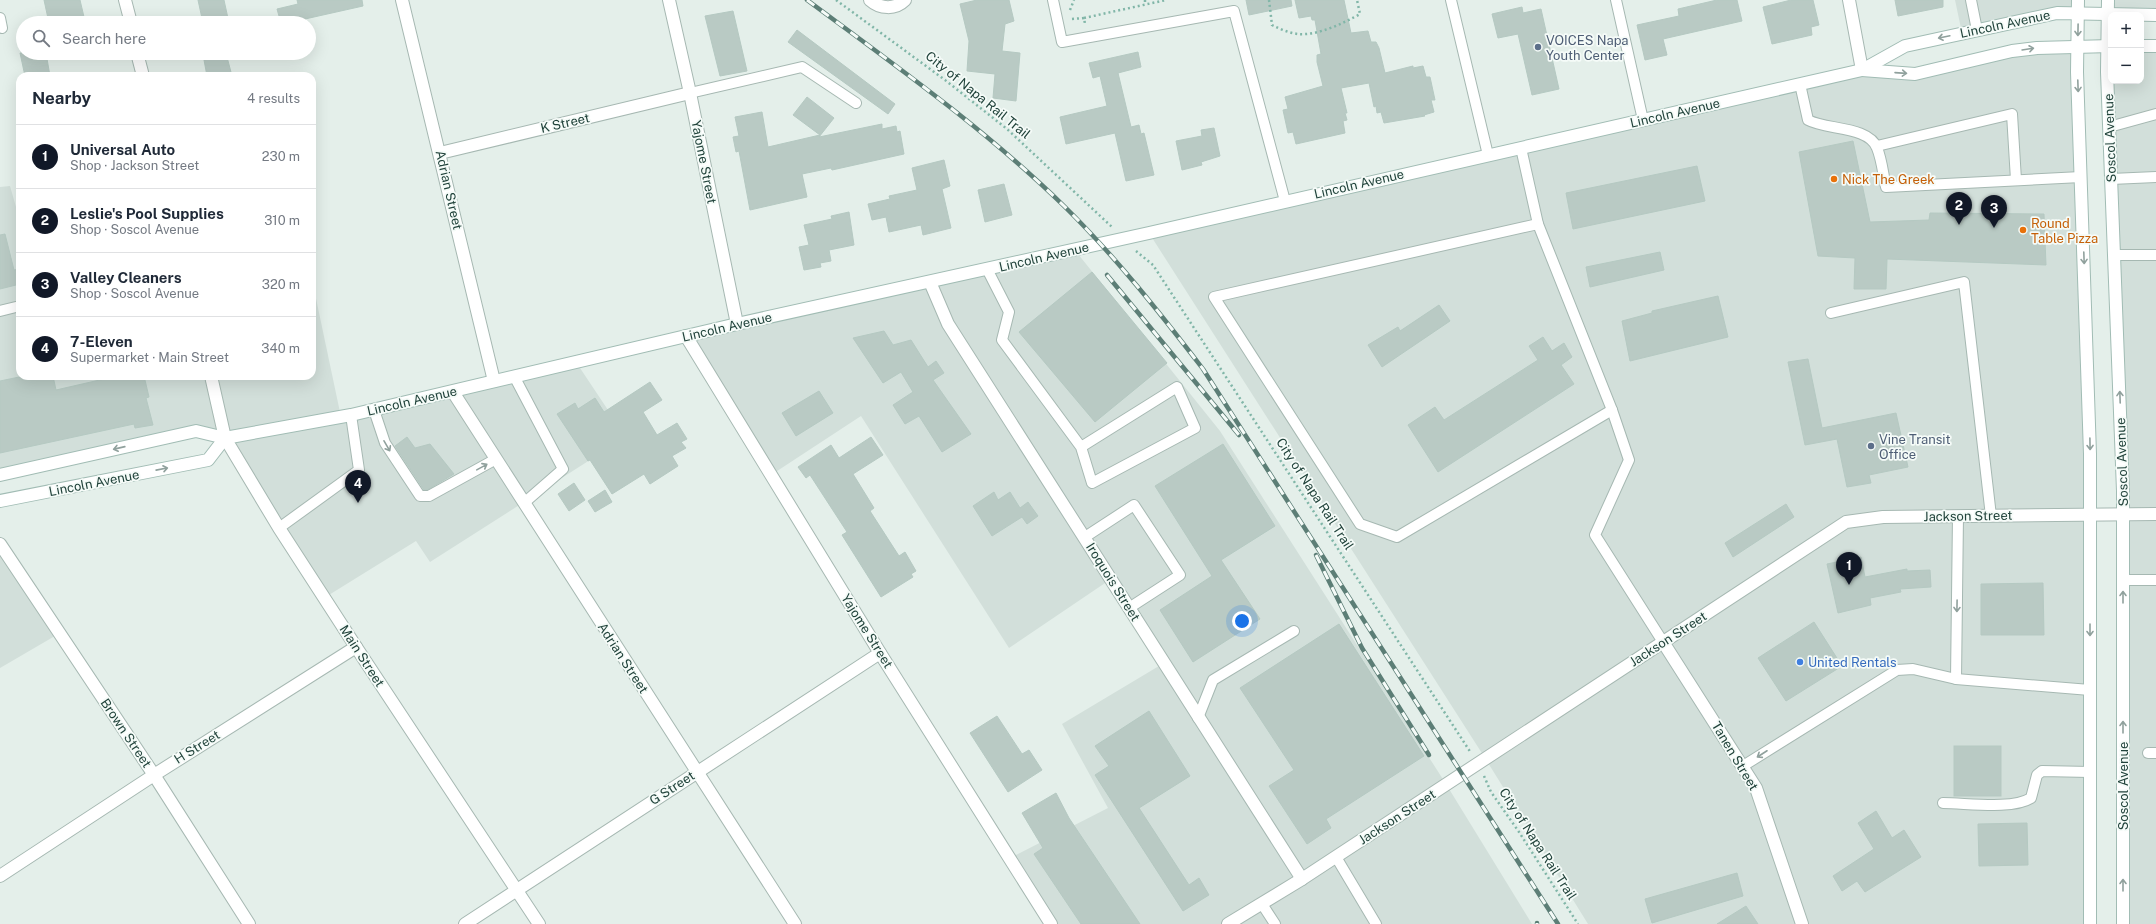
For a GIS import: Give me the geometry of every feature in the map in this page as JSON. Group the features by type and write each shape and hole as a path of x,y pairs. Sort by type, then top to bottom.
{"street":[{"path":"125,0 128,16"},
{"name":"Adrian Street","path":"402,0 494,381"},
{"name":"Yajome Street","path":"669,0 690,93 737,324"},
{"path":"870,0 879,6 888,8 896,6 905,0"},
{"path":"1849,0 1862,70"},
{"path":"2078,0 2081,176 2089,423 2090,924"},
{"name":"Soscol Avenue","path":"2108,0 2108,12"},
{"name":"Lincoln Avenue","path":"0,475 196,431 225,438 374,410 737,324 930,282 1862,70 1904,46 2057,13 2108,13"},
{"name":"Lincoln Avenue","path":"2144,14 2156,15"},
{"name":"Lincoln Avenue","path":"1862,70 1915,74 2012,51 2037,48 2108,46"},
{"path":"2144,46 2156,46"},
{"name":"Soscol Avenue","path":"2109,48 2111,179 2123,514 2123,924"},
{"path":"139,60 142,72"},
{"name":"K Street","path":"440,153 690,93"},
{"name":"Iroquois Street","path":"930,282 948,324 1302,879"},
{"name":"Yajome Street","path":"686,336 880,653 1052,924"},
{"name":"Main Street","path":"212,380 225,438 279,528 539,924"},
{"name":"Adrian Street","path":"453,392 795,924"},
{"name":"Lincoln Avenue","path":"0,501 208,460 225,438"},
{"name":"Jackson Street","path":"1228,924 1336,857 1846,522 1883,517 2156,514"},
{"name":"Brown Street","path":"1,548 154,775 249,924"},
{"name":"Tanen Street","path":"1664,642 1756,788 1802,924"},
{"name":"H Street","path":"0,876 154,775 356,647"},
{"name":"G Street","path":"465,924 880,653"}],"lane":[{"path":"1053,0 1062,42 1234,11 1285,201"},
{"path":"1451,0 1488,155"},
{"path":"1616,0 1644,120"},
{"path":"1971,0 1977,30"},
{"path":"690,93 802,67 856,103"},
{"path":"1800,84 1808,120 1817,125 1864,134 1877,146 1886,187 2081,176"},
{"path":"1877,146 2012,114 2016,180"},
{"path":"2110,127 2156,114"},
{"path":"1521,148 1538,224 1612,410 1629,460 1594,535 1664,642"},
{"path":"2111,179 2156,177"},
{"path":"1538,224 1214,297 1360,524 1397,537 1612,410"},
{"path":"2114,255 2156,255"},
{"path":"987,269 1009,312 1002,340 1081,447 1092,483 1195,428 1177,386 1081,447"},
{"path":"1831,313 1964,282 1991,516"},
{"path":"0,311 16,307"},
{"path":"514,376 563,469 524,503"},
{"path":"374,410 385,443 420,496 429,496 496,459"},
{"path":"279,528 359,470 351,415"},
{"path":"1085,537 1134,505 1180,575 1130,608"},
{"path":"1956,679 1958,516"},
{"path":"2123,580 2156,580"},
{"path":"1198,718 1213,680 1294,631"},
{"path":"1742,766 1897,670 1913,669 1956,679 2090,690"},
{"path":"1943,803 2009,804 2025,802 2031,798 2037,775 2042,771 2090,772"},
{"path":"1336,857 1376,924"},
{"path":"1262,904 1275,924"}],"path":[{"name":"City of Napa Rail Trail","path":"836,0 984,111 1100,214"},
{"path":"1069,12 1074,0"},
{"path":"1144,0 1145,4"},
{"path":"1071,18 1072,20 1084,18 1166,0"},
{"path":"1269,0 1272,25 1283,30 1299,34 1336,26 1360,14 1357,0"},
{"path":"1084,18 1088,37"},
{"name":"City of Napa Rail Trail","path":"1143,258 1153,265 1243,400 1467,746"},
{"name":"City of Napa Rail Trail","path":"1483,774 1491,792 1519,832 1578,924"}],"shaded area":[{"path":"1955,0 2078,0 2078,13 1962,33"},
{"path":"2108,0 2156,0 2156,15 2144,14 2144,12 2108,12"},
{"path":"2107,46 2108,46 2108,74"},
{"path":"2144,46 2156,46 2156,924 2123,924 2123,491 2108,84 2144,84"},
{"path":"2078,47 2088,377 2090,924 1588,924 1485,758 1149,233 1862,70 1915,74 2012,51"},
{"path":"10,186 16,207 16,380 316,380 316,298 341,417 576,362 626,437 430,562 416,541 324,598 224,438 196,431 0,475 0,187"},
{"path":"1074,249 1220,431 1446,784 1532,924 1051,924 1010,858 1108,808 1062,724 1164,663 1111,579 1009,648 861,416 771,475 686,336"},
{"path":"0,544 60,633 0,668"}],"building":[{"path":"44,0 80,0 84,16 47,16"},
{"path":"198,0 224,0 227,16 201,16"},
{"path":"297,0 362,0 363,6 316,17 279,16 277,9 298,4"},
{"path":"977,0 1009,0 1014,21 1005,24 1002,51 1020,53 1016,101 993,98 995,74 967,71 969,41 960,4"},
{"path":"1246,0 1291,0 1292,6 1249,15"},
{"path":"1295,0 1344,0 1351,33 1368,31 1371,42 1376,42 1379,48 1385,73 1413,66 1413,68 1423,66 1426,77 1430,77 1435,100 1431,100 1434,112 1424,115 1425,116 1384,123 1381,112 1377,113 1376,106 1374,107 1369,83 1341,88 1347,113 1345,113 1347,120 1343,121 1345,133 1296,144 1293,132 1288,133 1283,110 1288,109 1285,97 1323,86 1317,62 1317,55 1321,54 1315,20 1312,20 1311,16 1299,18"},
{"path":"1717,0 1737,0 1742,21 1663,39 1667,55 1645,60 1637,25 1679,16 1678,9"},
{"path":"1791,0 1813,0 1819,25 1811,27 1812,35 1772,44 1763,7"},
{"path":"1895,0 1943,0 1943,7 1898,16"},
{"name":"VOICES Napa Youth Center","path":"1522,7 1523,13 1541,9 1559,89 1532,95 1518,34 1498,38 1492,14"},
{"path":"733,11 747,71 720,76 705,16"},
{"path":"797,30 895,104 888,114 788,42"},
{"path":"1138,52 1141,67 1118,73 1131,127 1139,125 1141,134 1144,133 1154,175 1126,181 1115,133 1066,144 1060,117 1107,106 1100,76 1093,78 1089,63"},
{"path":"22,60 47,60 49,72 24,72"},
{"path":"204,60 228,60 231,72 206,72"},
{"path":"807,97 834,118 819,137 882,124 882,129 896,126 897,132 900,131 904,154 832,170 831,168 802,174 807,197 750,210 739,151 736,152 733,137 739,136 735,117 762,112 768,147 820,135 793,115"},
{"path":"1214,128 1220,156 1201,162 1202,165 1182,170 1176,141 1202,136 1201,130"},
{"path":"1853,141 1870,222 1929,220 1930,213 2044,214 2046,265 1887,259 1886,289 1854,289 1855,258 1818,256 1799,152"},
{"path":"944,160 950,186 942,189 951,228 923,235 921,225 889,232 886,217 872,220 868,204 890,199 889,196 917,190 912,168"},
{"path":"1697,166 1705,201 1573,229 1566,193"},
{"path":"1004,184 1012,215 985,222 978,190"},
{"path":"849,212 854,245 829,250 831,261 820,263 821,267 804,270 799,247 809,245 804,225 832,219 831,216"},
{"path":"5,234 14,270 16,270 16,285 0,289 0,235"},
{"path":"1660,252 1664,270 1590,287 1586,267"},
{"path":"1092,272 1167,363 1095,422 1019,332"},
{"path":"1718,296 1728,337 1630,361 1622,321 1652,313 1652,311"},
{"path":"1439,305 1450,321 1382,367 1368,345 1398,327 1400,331"},
{"path":"884,331 893,345 911,340 928,367 936,361 944,373 933,380 971,434 942,452 919,416 905,424 893,405 913,392 901,372 883,383 853,338"},
{"path":"1543,337 1552,351 1564,343 1572,357 1561,365 1574,384 1438,472 1408,425 1435,407 1444,420 1538,360 1529,346"},
{"name":"Vine Transit Office","path":"1808,359 1822,428 1896,413 1908,467 1869,475 1871,483 1847,487 1837,439 1805,445 1788,362"},
{"path":"16,378 16,380 54,380 56,390 100,380 145,380 149,397 146,398 153,425 135,428 134,424 0,453 0,381"},
{"path":"650,382 662,400 643,412 657,435 677,423 687,439 681,442 686,448 672,456 678,466 650,484 644,474 612,494 557,414 575,403 578,409 595,398 604,412"},
{"path":"819,391 833,413 796,436 782,413"},
{"path":"407,437 415,448 430,444 454,474 427,490 424,490 395,446"},
{"path":"871,437 883,455 853,474 874,508 870,511 899,556 905,552 916,571 911,574 913,577 881,597 842,535 847,532 810,475 806,478 798,467 831,445 839,458"},
{"path":"1223,444 1275,526 1221,560 1260,619 1193,662 1160,610 1212,576 1155,486"},
{"path":"574,483 585,500 569,511 558,494"},
{"path":"605,490 612,502 595,512 588,501"},
{"path":"994,492 998,500 1010,492 1020,508 1028,502 1038,516 1027,524 1022,517 992,536 973,506"},
{"path":"1786,504 1794,517 1733,557 1725,543"},
{"path":"1861,557 1865,577 1907,569 1907,571 1930,570 1931,587 1900,589 1901,592 1870,598 1871,605 1838,613 1827,564"},
{"path":"2043,583 2044,635 1981,635 1981,584"},
{"name":"United Rentals","path":"1814,622 1842,666 1786,701 1758,658"},
{"path":"1339,624 1424,756 1326,819 1331,828 1307,844 1269,786 1294,770 1240,688"},
{"path":"1149,711 1190,776 1139,808 1189,885 1199,878 1209,895 1183,911 1095,775 1109,766 1095,746"},
{"path":"997,716 1022,754 1029,750 1042,770 1008,792 970,733"},
{"path":"1954,746 2001,746 2001,796 1954,796"},
{"path":"1056,793 1069,818 1140,924 1081,924 1034,854 1043,848 1022,813"},
{"path":"1876,811 1892,838 1904,830 1921,857 1865,892 1857,881 1842,891 1833,876 1874,849 1858,823"},
{"path":"2027,823 2028,865 1979,866 1978,824"},
{"path":"1737,873 1743,896 1652,923 1645,899"},
{"path":"1746,906 1758,924 1717,924"}],"railway":[{"path":"807,0 874,49 971,124 1034,178 1083,225 1154,306 1203,369 1558,924"},
{"path":"1107,275 1239,435"},
{"path":"1316,555 1362,648 1429,755"}],"place":[{"name":"VOICES Napa Youth Center","path":"1538,47"},
{"name":"Nick The Greek","path":"1834,179"},
{"name":"Leslie's Pool Supplies","path":"1959,225"},
{"name":"Valley Cleaners","path":"1994,228"},
{"name":"Round Table Pizza","path":"2023,230"},
{"name":"Vine Transit Office","path":"1871,446"},
{"name":"7-Eleven","path":"358,503"},
{"name":"Universal Auto","path":"1849,585"},
{"name":"United Rentals","path":"1800,662"}]}
